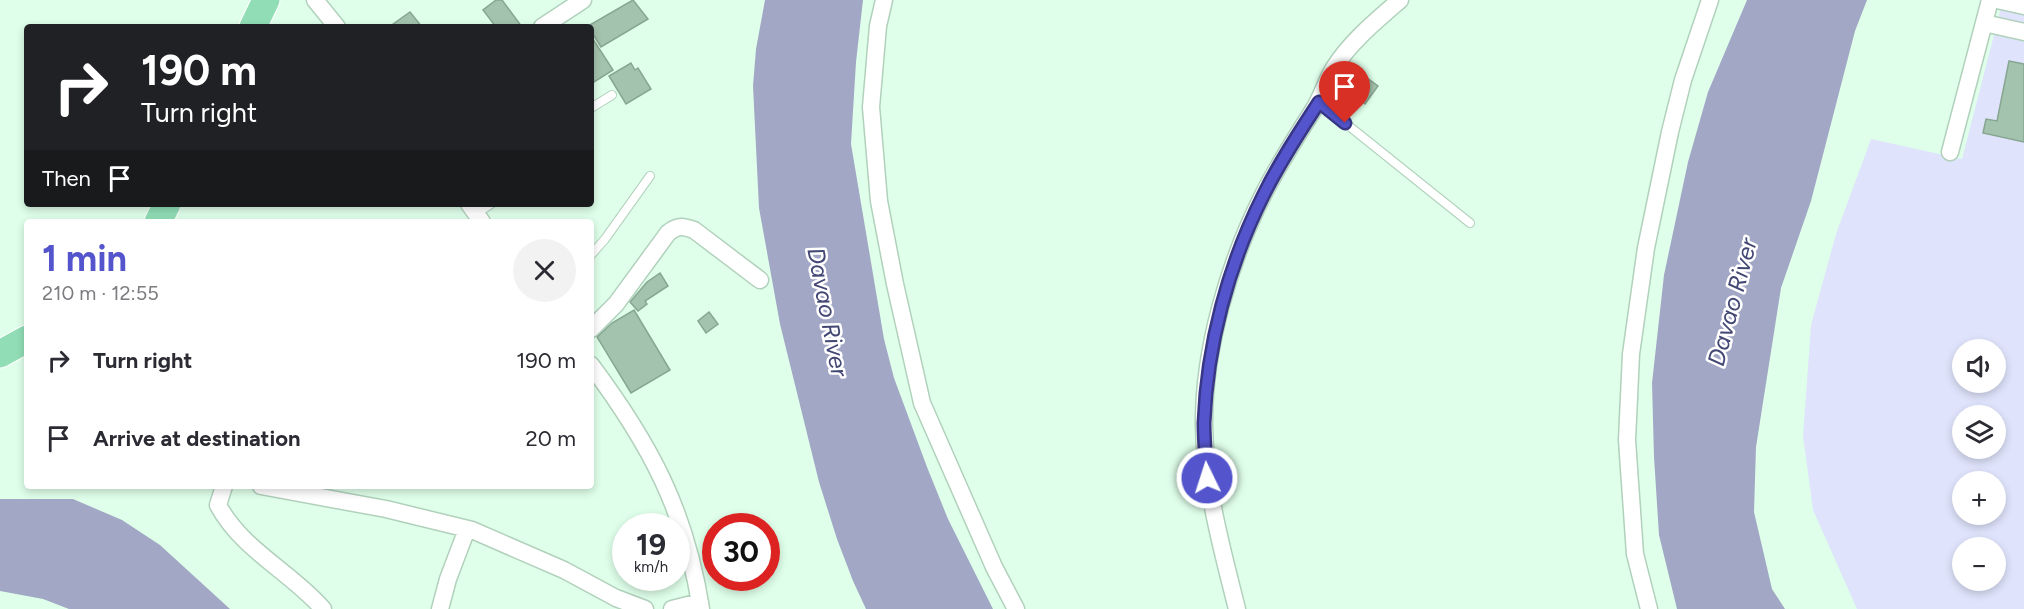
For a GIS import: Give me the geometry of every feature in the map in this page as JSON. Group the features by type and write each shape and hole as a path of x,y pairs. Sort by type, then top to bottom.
{"main road":[{"path":"254,24 266,0"},
{"path":"0,354 24,341"}],"street":[{"path":"315,0 335,24"},
{"path":"547,24 583,0"},
{"path":"884,0 878,26 871,107 879,201 894,284 922,403 994,567 1016,609"},
{"path":"1236,609 1207,478 1204,425 1208,372 1218,319 1232,270 1246,233 1268,186 1319,102 1328,80 1352,46 1400,0"},
{"path":"1649,609 1635,554 1627,440 1631,354 1646,248 1670,132 1683,80 1710,0"},
{"path":"1950,152 1990,0"},
{"path":"1997,0 2024,6"},
{"path":"1984,23 2024,32"},
{"path":"594,326 612,309 675,227 681,226 694,230 760,280"},
{"path":"594,369 639,435 662,476 677,511 689,549 700,605 672,609"},
{"path":"223,489 218,506 224,516 258,553 322,609"},
{"path":"278,489 386,508 467,529 564,570 616,598 645,609"},
{"path":"440,609 448,579 467,529"}],"lane":[{"path":"594,106 612,95"},
{"path":"1319,102 1470,224"},
{"path":"594,252 651,176"}],"shaded area":[{"path":"2003,0 2024,0 2024,609 1857,609 1813,510 1803,436 1811,325 1836,234 1871,139 1962,159"}],"water":[{"name":"Davao River","path":"765,0 863,0 856,62 851,144 884,339 894,378 927,467 948,519 993,609 866,609 837,539 819,482 780,324 759,208 753,86 756,49"},
{"name":"Davao River","path":"1747,0 1867,0 1855,31 1811,201 1781,288 1756,447 1754,512 1772,589 1785,609 1677,609 1659,535 1654,457 1652,383 1664,275 1688,162 1708,92"},
{"path":"0,499 73,499 122,520 160,545 230,609 69,609 43,599 0,591"}],"building":[{"path":"496,0 502,0 520,24 494,24 483,10"},
{"path":"633,0 648,19 601,47 594,36 594,24 591,24"},
{"path":"410,12 420,24 393,24"},
{"path":"594,41 613,70 594,82"},
{"path":"2009,61 2024,64 2024,142 1983,133 1986,119 1997,121"},
{"path":"631,63 635,70 638,68 651,89 626,104 609,76"},
{"path":"1363,75 1378,86 1365,104 1346,90 1356,77 1359,79"},
{"path":"660,273 668,286 645,301 647,304 638,311 630,302 647,282"},
{"path":"634,310 670,370 631,393 597,337 612,323"},
{"path":"709,312 718,324 706,333 698,321"}],"route":[{"path":"1207,478 1204,425 1208,372 1218,319 1232,270 1246,233 1263,195 1319,102 1345,123"}]}
